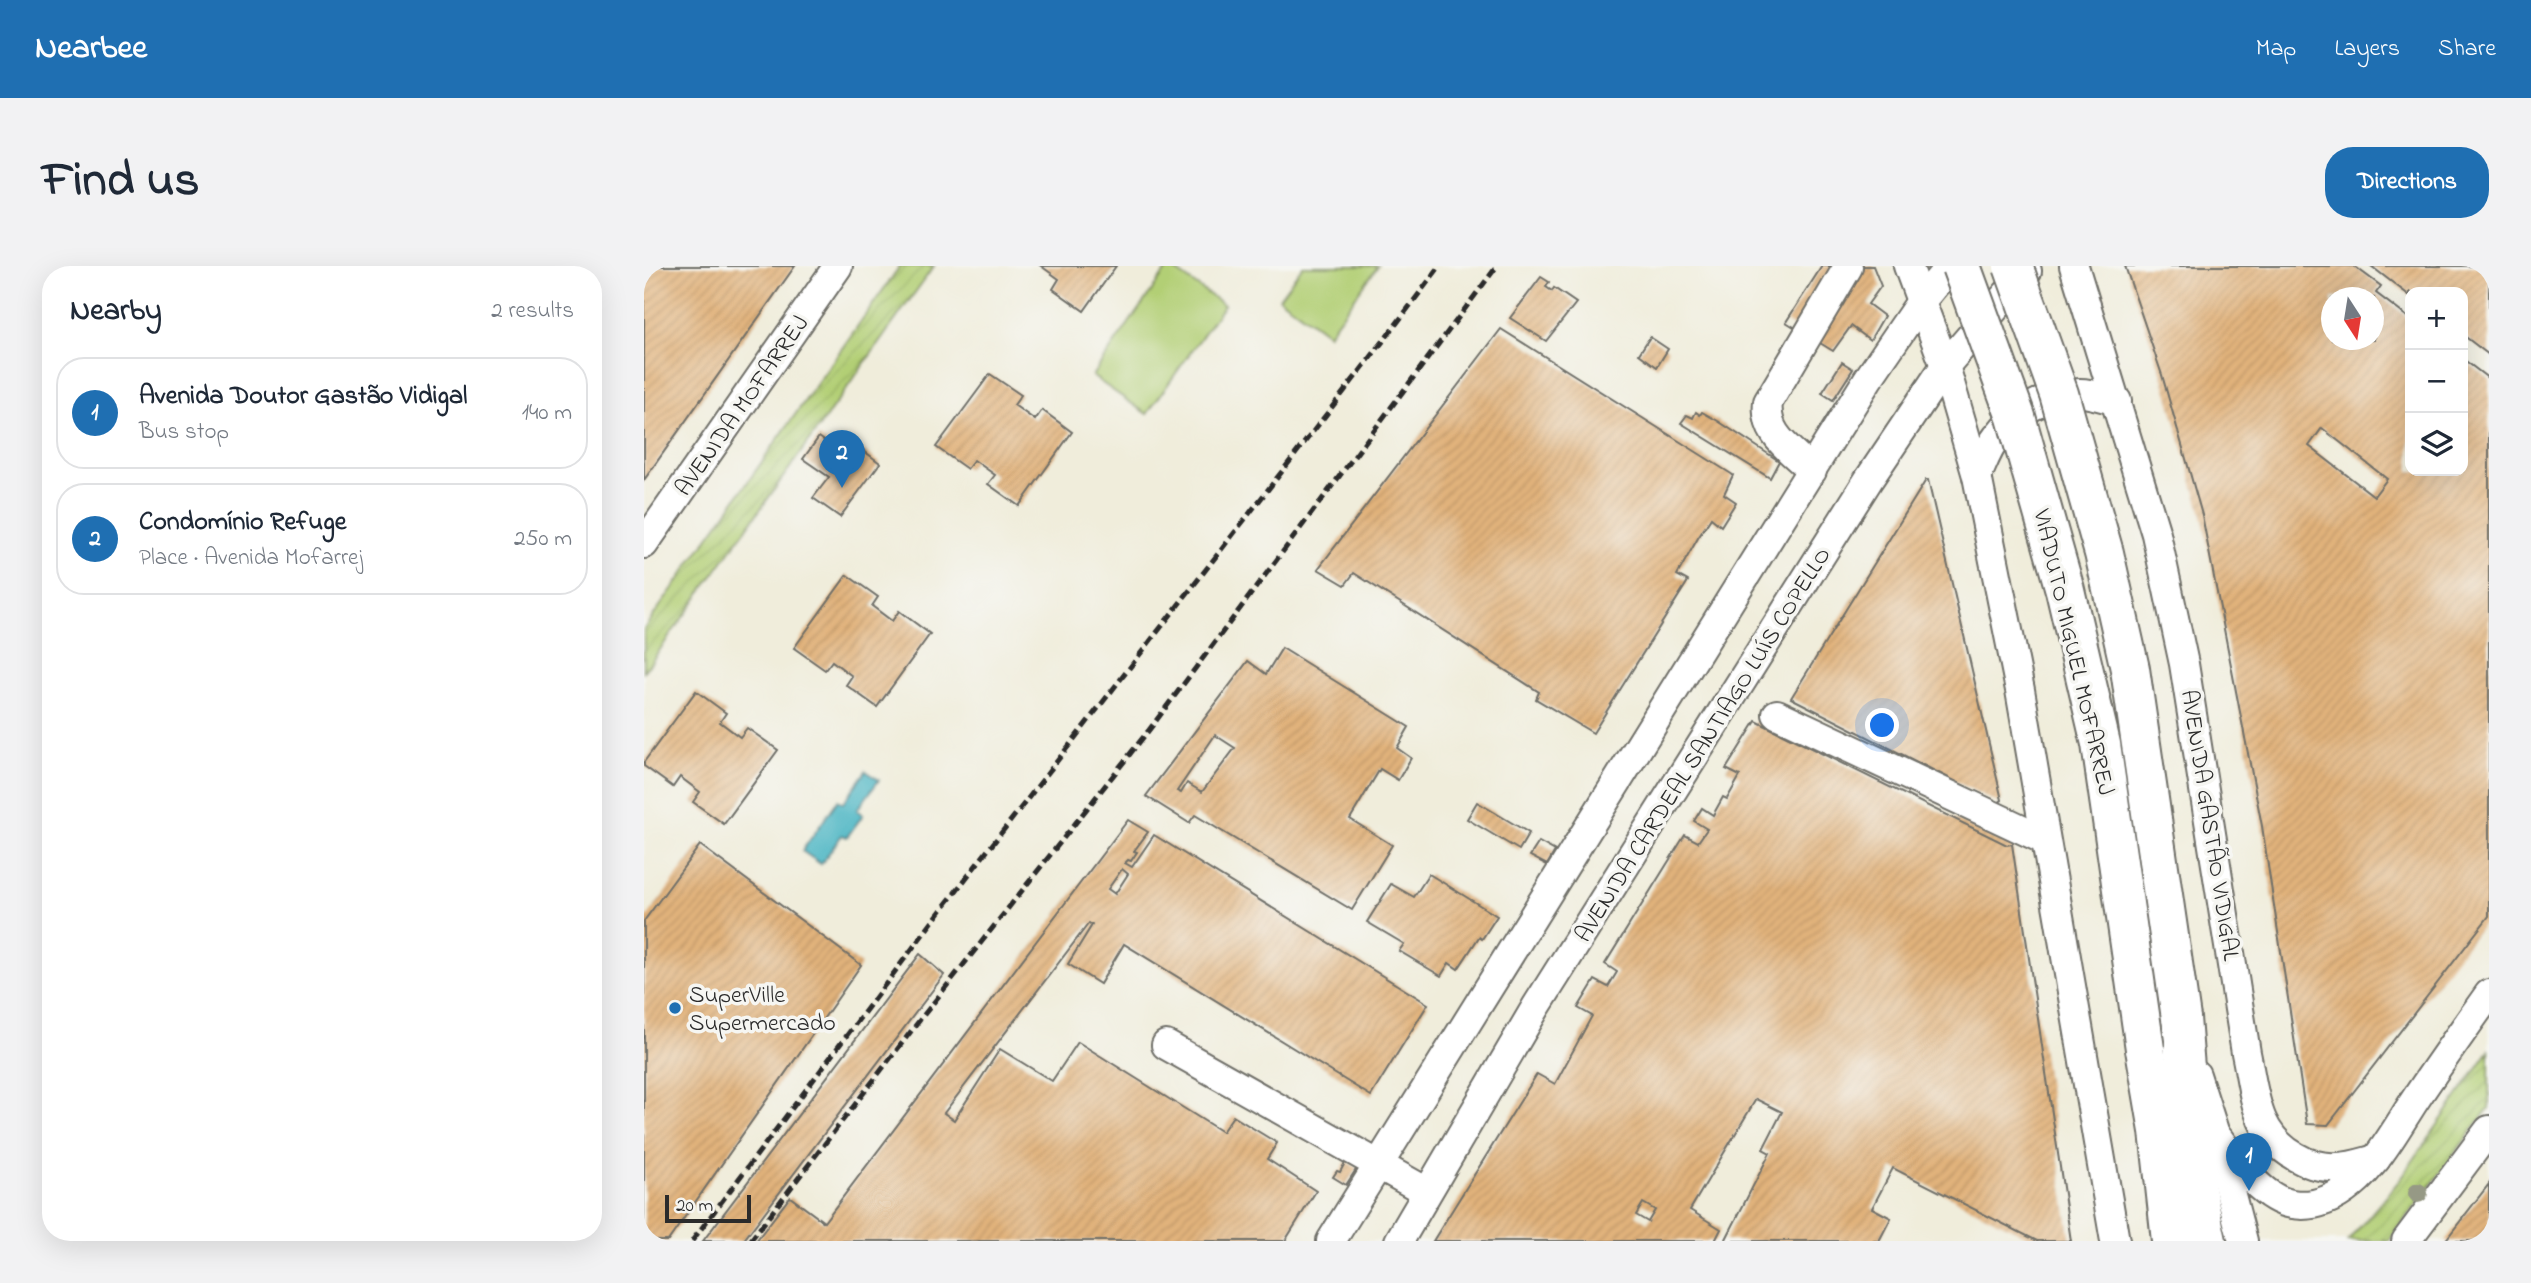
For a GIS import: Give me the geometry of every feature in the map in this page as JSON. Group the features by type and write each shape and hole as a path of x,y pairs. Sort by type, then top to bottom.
{"highway":[{"name":"VIADUTO MIGUEL MOFARREJ","path":"1961,266 2016,417 2066,590 2101,744 2159,1130 2171,1241"},
{"name":"VIADUTO MIGUEL MOFARREJ","path":"2014,266 2059,394 2104,553 2130,669 2182,1028"},
{"path":"2182,1028 2194,1180 2207,1241"}],"street":[{"name":"AVENIDA MOFARREJ","path":"644,544 838,266"},
{"path":"1908,266 1945,366 1977,476 2020,690 2115,1241"},
{"name":"AVENIDA CARDEAL SANTIAGO LUÍS COPELLO","path":"1331,1241 1868,379 1922,300 1950,266"},
{"name":"AVENIDA CARDEAL SANTIAGO LUÍS COPELLO","path":"1399,1241 1536,1007 1868,480 1945,366 2032,266"},
{"name":"AVENIDA GASTÃO VIDIGAL","path":"2074,266 2156,534 2184,664 2246,1053 2258,1110 2266,1130 2282,1149 2303,1161 2320,1167 2341,1168 2376,1159"},
{"path":"1812,471 1773,433 1768,422 1769,402 1848,267"},
{"path":"1977,476 1995,439 2011,420 2036,404 2060,395 2082,393 2117,401"},
{"path":"1777,714 2045,840"},
{"path":"2215,1133 2250,1178 2274,1197 2290,1204 2311,1205 2330,1200 2353,1184 2376,1159 2489,994"},
{"path":"2182,1028 2215,1133 2244,1241"},
{"path":"1166,1045 1427,1192"},
{"path":"2406,1241 2489,1130"}],"green space":[{"path":"900,266 934,266 644,672 644,629"},
{"path":"1169,266 1224,305 1147,414 1092,376"},
{"path":"1303,266 1378,266 1328,334 1279,298"},
{"path":"2489,1051 2489,1108 2389,1241 2348,1241 2399,1181"}],"water":[{"path":"866,771 879,780 857,810 863,815 847,837 842,835 821,864 802,851 838,800 843,803"}],"building":[{"path":"644,266 795,266 644,480"},
{"path":"1041,266 1116,266 1084,311 1053,289 1059,279"},
{"path":"1822,266 1873,266 1881,286 1868,304 1884,316 1870,340 1851,326 1833,351 1786,322"},
{"path":"2125,266 2354,266 2381,286 2321,287 2321,350 2384,350 2384,299 2405,315 2405,476 2468,476 2468,363 2489,379 2489,916 2328,1125 2307,1124 2262,826 2202,515 2162,375","holes":["2322,428 2387,479 2374,496 2309,446"]},
{"path":"2371,266 2489,266 2489,355 2468,339 2468,287 2405,287 2405,292"},
{"path":"1541,277 1549,282 1546,287 1552,291 1554,288 1576,303 1546,341 1510,318"},
{"path":"1501,329 1733,475 1724,494 1736,502 1721,526 1711,518 1698,538 1677,575 1688,581 1593,733 1536,699 1539,692 1354,573 1345,585 1318,569"},
{"path":"1650,337 1668,349 1657,367 1639,354"},
{"path":"1842,362 1853,369 1833,400 1822,393"},
{"path":"990,374 1021,395 1014,405 1035,420 1042,410 1072,432 1019,506 988,484 995,475 974,460 967,469 936,447"},
{"path":"1696,412 1700,415 1702,412 1718,421 1779,461 1770,478 1681,423 1687,415 1693,418"},
{"path":"819,437 844,455 853,443 880,463 840,517 813,498 829,477 803,459"},
{"path":"1926,480 2002,800 1998,803 1791,698"},
{"path":"847,575 878,597 872,606 892,621 899,611 930,634 877,707 846,685 852,676 832,661 825,670 794,648"},
{"path":"1282,648 1409,727 1397,748 1411,758 1398,780 1380,769 1350,819 1392,845 1352,910 1195,815 1189,823 1146,796 1248,661 1266,674","holes":["1215,735 1235,748 1202,792 1187,783 1181,793 1177,791"]},
{"path":"696,691 726,713 720,722 740,737 747,728 778,750 724,824 693,802 700,792 680,777 673,787 644,766 644,762"},
{"path":"1756,721 2007,845 2012,844 2071,1241 2037,1241 1893,1168 1872,1208 1891,1218 1879,1241 1725,1241 1770,1153 1763,1149 1782,1112 1756,1099 1690,1210 1721,1229 1715,1241 1433,1241 1537,1074 1555,1084 1592,1016 1578,1008 1595,980 1608,987 1617,972 1605,964 1685,835 1698,842 1707,829 1694,821 1702,808 1713,815 1723,797 1727,799 1740,776 1726,769","holes":["1643,1203 1655,1210 1648,1222 1636,1215"]},
{"path":"1477,802 1529,833 1519,850 1467,819"},
{"path":"1128,820 1148,832 1134,851 1137,852 1131,861 1125,863 1132,867 1154,835 1428,1004 1371,1096 1124,944 1100,984 1068,964 1092,925 1089,923 944,1113 954,1120 1000,1049 1052,1081 1078,1042 1222,1132 1233,1116 1277,1143 1267,1159 1316,1191 1285,1241 756,1241 790,1197 824,1222","holes":["1122,869 1128,874 1115,894 1108,889"]},
{"path":"1539,842 1555,851 1547,865 1530,856"},
{"path":"700,845 861,965 668,1241 653,1241 644,1234 644,921"},
{"path":"1429,874 1497,916 1458,969 1449,963 1441,976 1399,951 1404,944 1367,922 1391,884 1414,897"},
{"path":"920,954 944,975 743,1241 703,1241"},
{"path":"1346,1161 1357,1168 1346,1185 1333,1177 1337,1171 1340,1172"},
{"path":"2489,1184 2489,1241 2445,1241"}],"railway":[{"path":"692,1241 939,913 1440,266"},
{"path":"750,1241 919,1021 1149,730 1497,266"}],"place":[{"name":"Condomínio Refuge","path":"842,488"},
{"name":"SuperVille Supermercado","path":"675,1008"},
{"name":"Avenida Doutor Gastão Vidigal","path":"2249,1191"}]}
